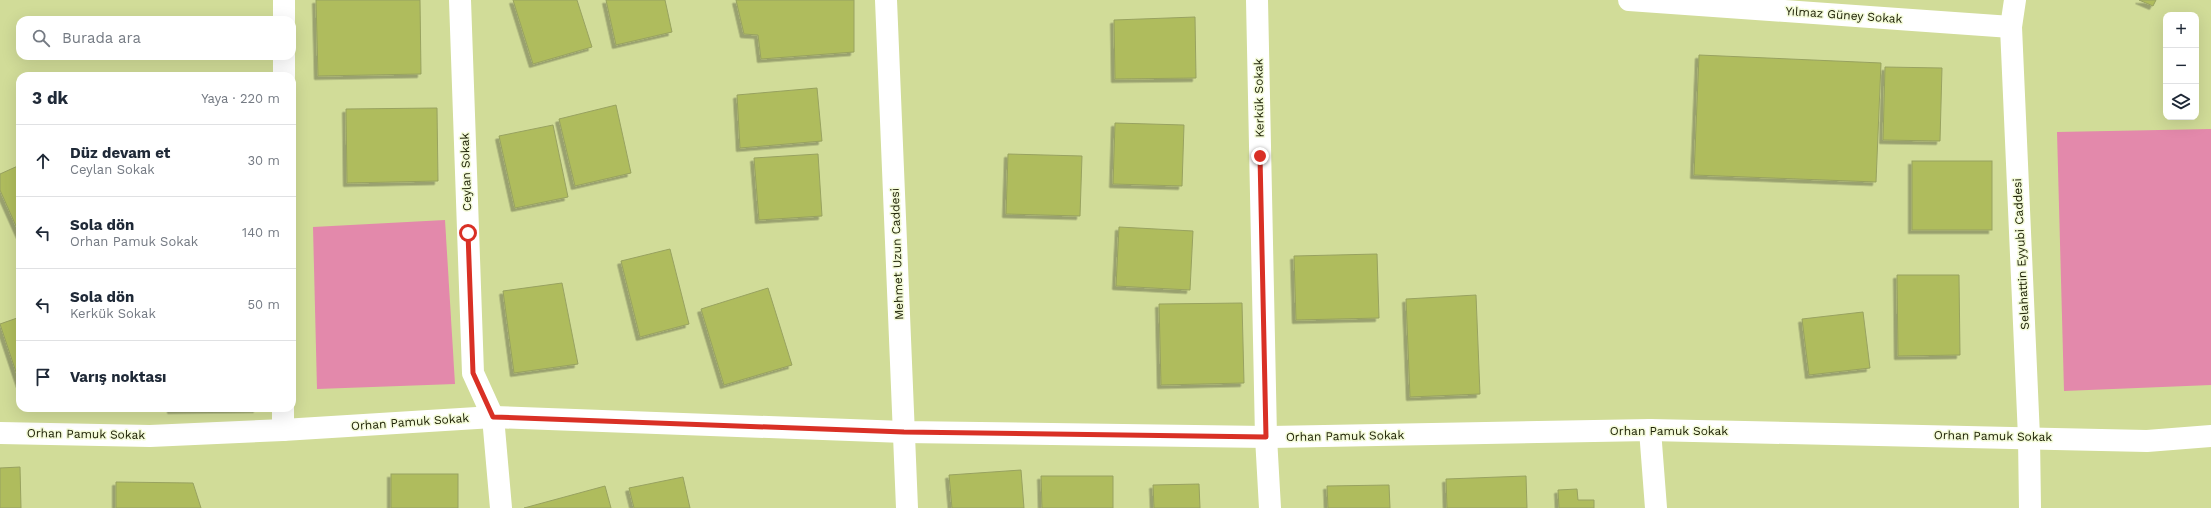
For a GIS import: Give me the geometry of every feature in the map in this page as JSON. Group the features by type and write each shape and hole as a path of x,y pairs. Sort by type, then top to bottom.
{"street":[{"path":"284,0 284,16"},
{"name":"Ceylan Sokak","path":"460,0 473,373 493,417 501,508"},
{"name":"Mehmet Uzun Caddesi","path":"886,0 908,508"},
{"name":"Kerkük Sokak","path":"1257,0 1266,437 1270,508"},
{"name":"Yılmaz Güney Sokak","path":"1629,0 1675,2 2011,27"},
{"name":"Selahattin Eyyubi Caddesi","path":"2015,0 2011,27 2029,437 2030,508"},
{"path":"284,60 284,72"},
{"path":"283,412 283,430"},
{"name":"Orhan Pamuk Sokak","path":"0,433 150,436 283,430 493,417 904,432 1266,437 1650,430 2029,437 2147,441 2211,436"},
{"path":"1650,430 1656,508"}],"shaded area":[{"path":"2211,129 2211,385 2064,391 2057,132"},
{"path":"445,220 455,384 317,389 313,227"}],"building":[{"path":"316,0 420,0 421,74 318,76"},
{"path":"513,0 577,0 592,47 533,64"},
{"path":"606,0 665,0 672,32 616,45"},
{"path":"736,0 854,0 854,52 761,59 758,35 744,34"},
{"path":"2139,0 2156,0 2153,6"},
{"path":"1195,17 1196,78 1115,79 1114,20"},
{"path":"1699,55 1881,63 1876,182 1694,175"},
{"path":"1885,67 1942,68 1940,141 1883,140"},
{"path":"817,88 822,141 740,148 737,95"},
{"path":"616,105 631,173 575,186 559,119"},
{"path":"437,108 438,181 347,183 346,109"},
{"path":"1115,123 1184,125 1182,186 1113,184"},
{"path":"553,125 568,197 515,208 499,136"},
{"path":"818,154 822,216 759,220 754,158"},
{"path":"1008,154 1082,156 1080,216 1006,214"},
{"path":"1912,161 1992,161 1992,230 1912,230"},
{"path":"16,167 16,226 0,190 0,174"},
{"path":"1119,227 1193,231 1190,290 1116,286"},
{"path":"670,249 689,324 640,337 621,261"},
{"path":"1377,254 1379,318 1296,320 1294,256"},
{"path":"1897,275 1959,275 1960,355 1898,356"},
{"path":"562,283 578,364 514,373 503,291"},
{"path":"768,288 792,365 724,385 701,309"},
{"path":"1476,295 1480,394 1410,397 1406,299"},
{"path":"1242,303 1244,383 1161,385 1159,304"},
{"path":"1863,312 1870,368 1809,375 1802,319"},
{"path":"16,318 16,372 0,324"},
{"path":"20,467 21,508 0,508 0,468"},
{"path":"1021,470 1024,508 952,508 949,475"},
{"path":"391,474 458,474 458,508 391,508"},
{"path":"1041,476 1113,476 1113,508 1042,508"},
{"path":"1526,476 1527,508 1447,508 1446,479"},
{"path":"683,477 690,508 634,508 629,488"},
{"path":"116,482 193,483 201,508 116,508"},
{"path":"1199,484 1200,508 1154,508 1153,485"},
{"path":"1389,485 1390,508 1328,508 1327,486"},
{"path":"605,486 611,508 524,508"},
{"path":"1577,489 1578,500 1594,500 1594,508 1559,508 1558,490"}],"route":[{"path":"468,233 473,373 493,417 904,432 1266,437 1260,156"}]}
